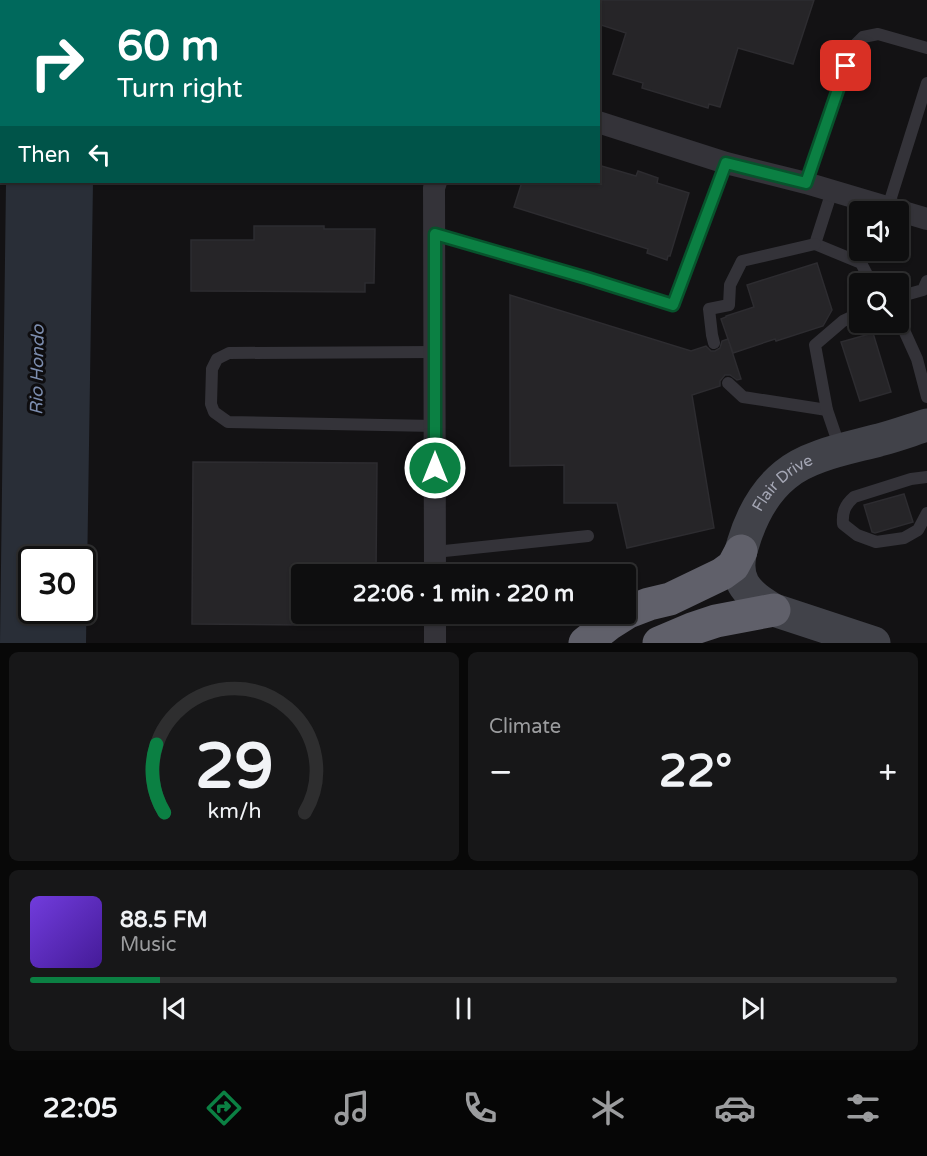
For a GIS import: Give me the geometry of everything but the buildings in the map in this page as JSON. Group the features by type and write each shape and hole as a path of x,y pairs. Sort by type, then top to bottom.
{"highway":[{"path":"585,643 628,612 670,599 729,570 734,566 741,551"},
{"path":"670,599 774,610"},
{"path":"659,643 716,621 774,610"}],"street":[{"path":"600,123 726,163 867,201"},
{"path":"435,563 436,183"},
{"path":"909,213 927,219"},
{"name":"Flair Drive","path":"874,643 774,610 760,602 745,589 742,583 741,551 747,530 760,502 778,481 792,470 811,460 927,425"},
{"path":"435,624 435,643"}],"lane":[{"path":"806,183 853,47 863,37 878,34 927,48"},
{"path":"890,201 927,83"},
{"path":"435,234 673,305 726,163"},
{"path":"815,244 832,191"},
{"path":"714,343 710,309 729,305 730,285 742,261 815,244 861,263 866,273"},
{"path":"909,292 925,285"},
{"path":"841,451 827,410 815,345 849,318"},
{"path":"905,333 917,358 927,396"},
{"path":"435,352 229,353 217,359 212,369 211,404 214,412 228,422 435,426"},
{"path":"728,384 744,397 827,410"},
{"path":"927,477 911,479 854,497 847,504 842,515 843,524 857,535 876,543 904,538 918,530 927,513"},
{"path":"435,563 588,536"}],"water":[{"name":"Rio Hondo","path":"6,183 93,183 87,546 18,546 18,624 86,624 86,643 0,643"}],"route":[{"path":"435,468 435,234 673,305 726,163 806,183 846,66"}]}
